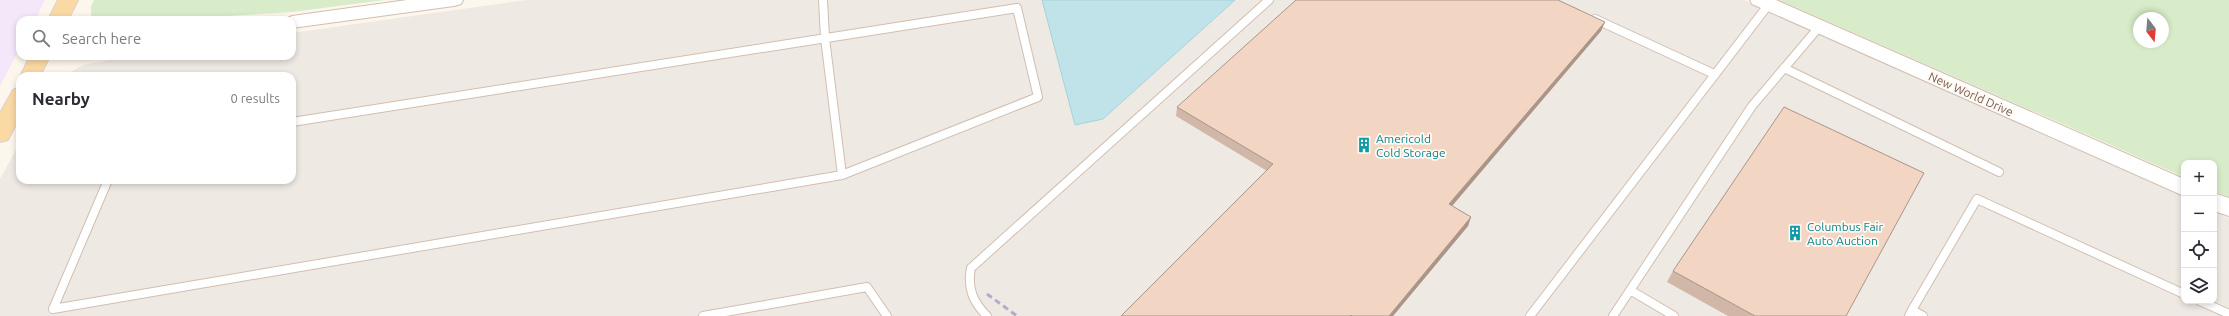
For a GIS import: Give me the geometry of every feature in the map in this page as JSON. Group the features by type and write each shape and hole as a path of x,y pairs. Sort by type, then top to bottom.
{"main road":[{"path":"60,16 68,0"},
{"path":"32,72 40,60"},
{"path":"0,134 16,103"}],"street":[{"path":"296,21 454,0"},
{"name":"New World Drive","path":"1764,2 2181,187"},
{"path":"2217,202 2229,208"}],"lane":[{"path":"824,0 825,38 842,175"},
{"path":"987,316 976,306 970,293 968,280 971,268 1269,0"},
{"path":"1530,316 1714,74 1764,2"},
{"path":"106,184 53,309 842,175 1038,97 1017,8 296,121"},
{"path":"1585,14 1714,74"},
{"path":"1613,316 1752,106 1819,27"},
{"path":"1784,68 1999,172"},
{"path":"1923,316 1910,313 1977,199 2181,293"},
{"path":"703,316 867,287 887,316"},
{"path":"1630,290 1674,316"},
{"path":"2207,304 2229,314"}],"shaded area":[{"path":"0,0 45,0 37,16 16,16 16,56 0,86"},
{"path":"526,0 1744,0 2181,196 2181,304 2217,304 2217,212 2229,218 2229,316 0,316 0,179 16,149 16,184 296,184 296,72 71,72 83,65 111,60 296,60 296,32"}],"green space":[{"path":"94,0 385,0 292,12 225,16 91,16 91,6"},
{"path":"1779,0 2229,0 2229,197 2217,192 2217,160 2181,160 2181,176"}],"water":[{"path":"1042,0 1235,0 1103,119 1075,125"}],"building":[{"name":"Americold Cold Storage","path":"1296,0 1558,0 1605,22 1449,204 1471,217 1389,316 1121,316 1273,164 1177,107"},
{"name":"Columbus Fair Auto Auction","path":"1784,107 1924,173 1846,316 1755,316 1673,271"}],"railway":[{"path":"987,294 1017,316"}],"place":[{"name":"Americold Cold Storage","path":"1364,145"},
{"name":"Columbus Fair Auto Auction","path":"1795,233"}]}
